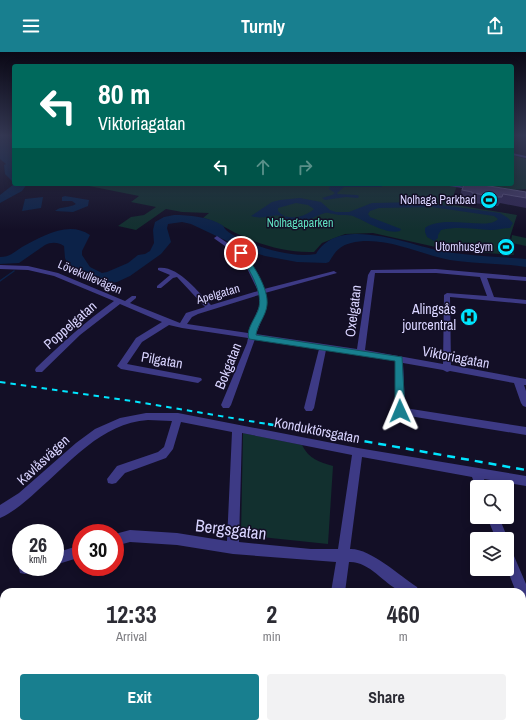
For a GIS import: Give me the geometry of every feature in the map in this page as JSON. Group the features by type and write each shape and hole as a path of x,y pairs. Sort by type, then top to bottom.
{"street":[{"path":"451,186 476,190"},
{"path":"217,238 245,257 262,293"},
{"name":"Lövekullevägen","path":"0,268 28,268 48,271 168,322"},
{"path":"160,269 177,275 210,308"},
{"name":"Oxelgatan","path":"361,352 371,272 381,270 417,270 483,274"},
{"name":"Apelgatan","path":"182,326 189,315 296,282 334,273"},
{"path":"491,298 483,274 526,279"},
{"path":"159,287 177,275"},
{"name":"Bokgatan","path":"226,405 252,337 252,332 263,307 262,293"},
{"path":"447,369 447,295 526,302"},
{"name":"Poppelgatan","path":"39,370 95,318 122,302 134,297"},
{"name":"Viktoriagatan","path":"168,322 182,326 252,337 361,352 522,382"},
{"name":"Pilgatan","path":"168,322 139,340 121,366 198,380"},
{"path":"309,408 323,347"},
{"path":"399,359 400,411 526,432"},
{"path":"522,382 526,403"},
{"name":"Konduktörsgatan","path":"104,428 140,417 165,416 237,428 358,452 526,481"},
{"path":"112,479 121,469 162,455 168,449 178,418"},
{"name":"Kavlåsvägen","path":"0,512 30,492 69,454 83,442 104,428"},
{"path":"233,548 237,428"},
{"path":"339,588 358,452"},
{"path":"476,472 479,480"},
{"name":"Bergsgatan","path":"124,538 130,536 177,539 233,548 360,556 407,588"},
{"path":"514,571 521,588"}],"green space":[{"name":"Nolhagaparken","path":"514,167 526,167 526,189 498,191 457,186 514,186"},
{"name":"Nolhagaparken","path":"89,186 457,186 450,204 517,215 510,237 511,241 512,235 526,238 526,246 512,243 514,255 449,250 373,233 345,234 322,243 314,252 304,252 276,248 240,235 217,223 203,218 209,213 182,212 166,209 136,230 118,226 131,217 144,215 156,207 131,202 139,196"},
{"path":"243,433 302,445 311,457 333,466 328,544 241,535"}],"water":[{"path":"4,167 12,167 12,181 5,174"},
{"path":"12,186 26,186 22,191 0,203 0,195"},
{"path":"330,186 382,186 344,187 337,193 338,194 357,195 359,196 358,198 346,197 325,200 322,198 335,193 329,189"},
{"path":"65,196 89,200 88,206 73,212 55,211 60,208 76,204 72,201 62,201 62,197"},
{"path":"43,197 41,208 22,211 25,199"},
{"path":"300,198 321,202 330,210 336,212 349,212 372,203 420,202 500,213 513,223 510,228 496,230 459,228 441,230 438,238 434,241 427,237 425,232 425,228 433,224 454,222 485,224 498,219 494,216 432,207 379,208 370,211 368,214 370,217 401,229 400,231 395,232 383,229 348,215 325,213 301,222 290,221 284,218 286,217 276,215 261,218 251,216 272,202","holes":["296,203 308,205 314,209 301,216 286,216 278,211 278,208"]},
{"path":"174,215 205,218 223,225 227,231 239,238 266,249 297,255 316,254 327,242 342,236 359,234 377,236 447,252 526,259 526,267 450,260 401,246 376,241 363,241 347,244 338,250 329,262 326,263 297,262 265,256 246,250 191,224 182,222 168,224 167,228 171,242 161,254 130,276 117,282 98,285 70,270 65,258 64,246 57,243 45,245 19,263 0,264 0,257 9,255 38,238 56,231 73,229 90,235 82,251 82,255 90,267 102,273 107,272 128,263 138,255 145,254 150,251 154,243 153,230 155,222 164,217"}],"building":[{"path":"463,186 489,186 526,192 526,198 503,194 502,197 498,197 462,190"}],"waterway":[{"path":"0,281 14,271"}],"railway":[{"path":"0,382 132,401 273,425"},
{"path":"268,424 526,470"}],"place":[{"name":"Nolhaga Parkbad","path":"489,200"},
{"name":"Utomhusgym","path":"506,247"},
{"name":"Alingsås jourcentral","path":"469,317"}],"route":[{"path":"241,253 250,265 264,300 263,307 252,332 252,337 399,359 400,411"}]}
